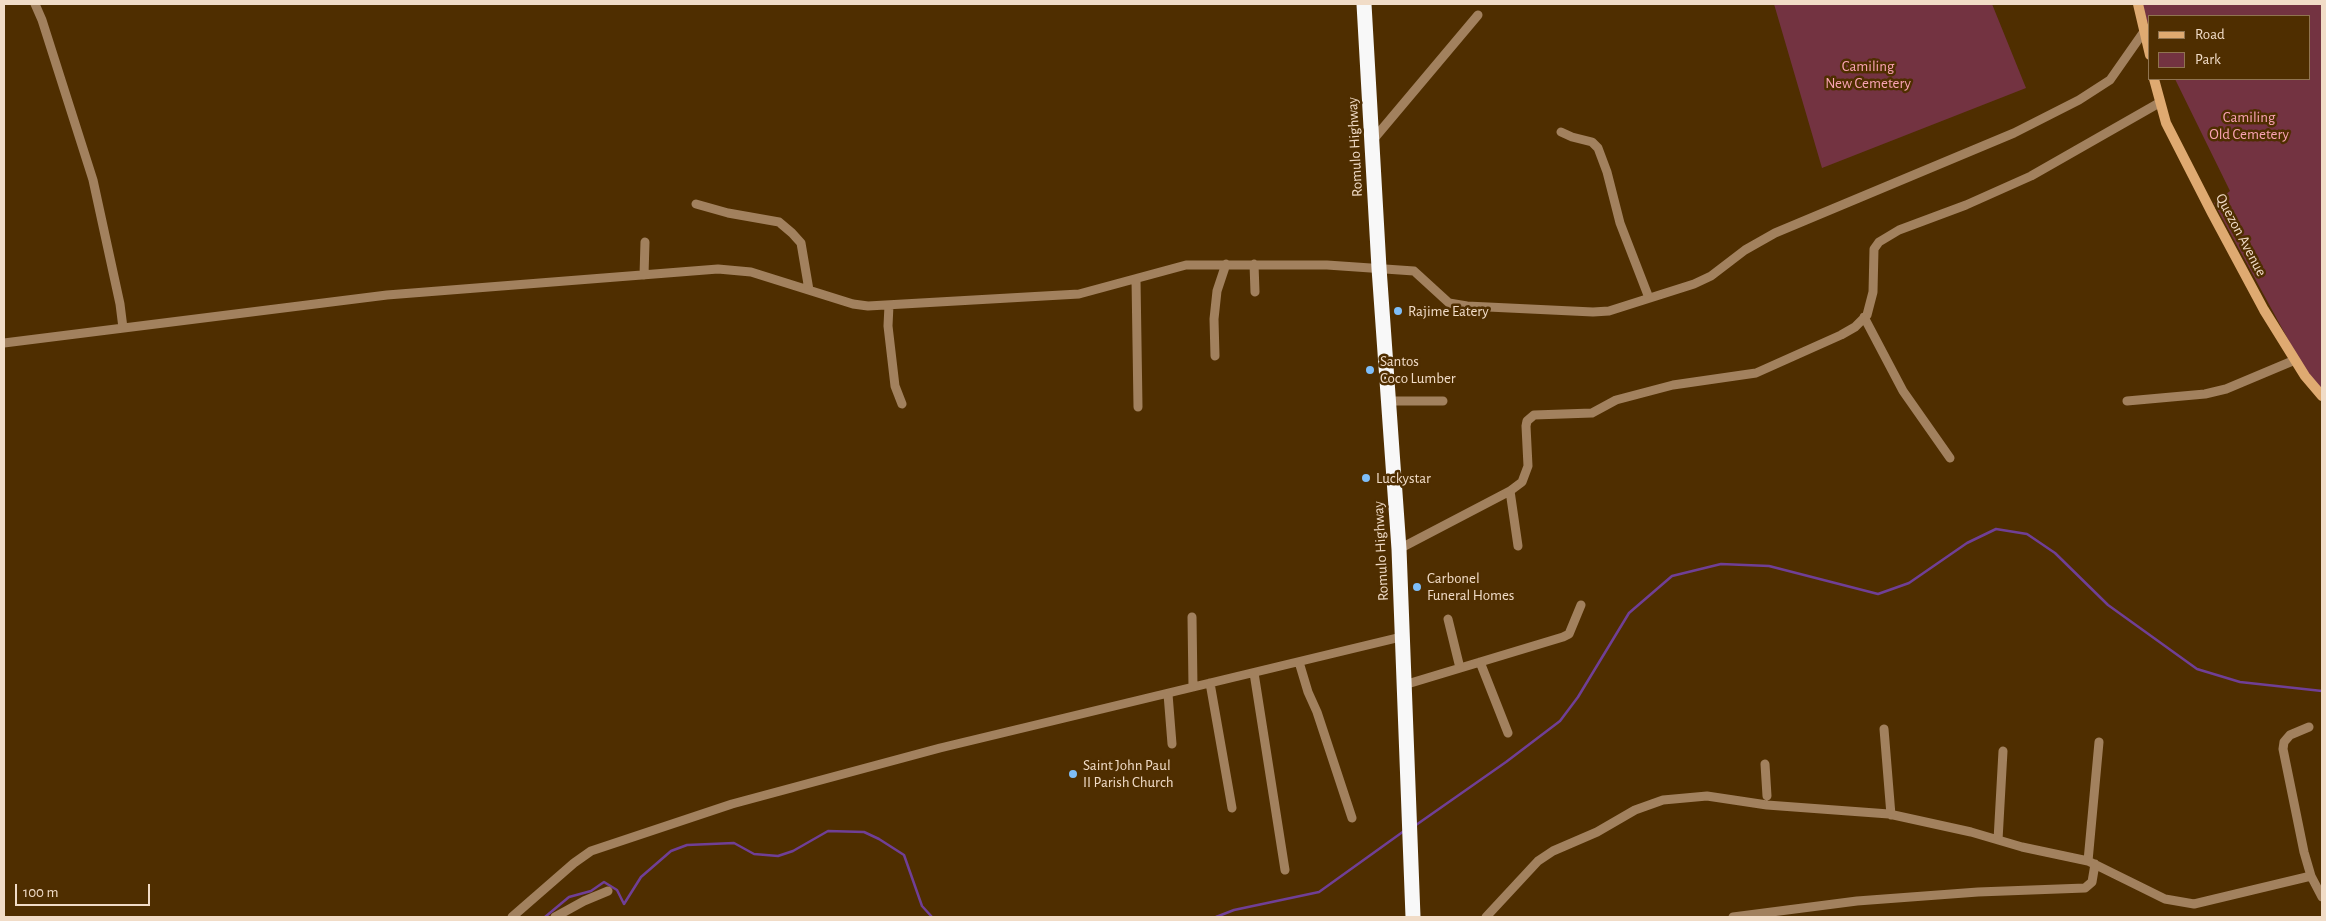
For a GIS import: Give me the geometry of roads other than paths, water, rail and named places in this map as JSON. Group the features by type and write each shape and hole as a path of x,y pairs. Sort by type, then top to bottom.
{"highway":[{"name":"Romulo Highway","path":"1364,4 1379,268 1400,549 1401,637 1413,917"}],"street":[{"path":"35,4 42,20 93,180 120,304 123,328"},
{"path":"2138,4 2148,45"},
{"path":"1372,141 1478,14"},
{"path":"4,342 387,295 736,269 860,305 889,305 1079,294 1186,265 1254,264 1379,268 1414,271 1449,303 1467,306 1593,312 1609,311 1703,280 1745,250 1775,233 2014,133 2079,100 2110,80 2145,30"},
{"name":"Quezon Avenue","path":"2154,80 2166,123 2212,213 2264,310 2305,376 2322,396"},
{"path":"1400,549 1510,491 1522,482 1528,466 1526,426 1527,421 1534,415 1592,413 1616,400 1673,384 1756,372 1841,335 1855,327 1867,314 1873,292 1874,249 1879,242 1899,230 1966,205 2031,176 2159,103"},
{"path":"1561,132 1592,142 1598,148 1603,158 1620,223 1649,298"},
{"path":"696,204 728,213 779,222 801,243 809,290"},
{"path":"644,275 645,242"},
{"path":"1215,356 1214,319 1217,291 1226,264"},
{"path":"1254,264 1254,292"},
{"path":"1136,279 1138,407"},
{"path":"889,305 888,326 896,386 902,404"},
{"path":"1864,317 1903,391 1950,458"},
{"path":"2127,401 2205,394 2226,389 2295,360"},
{"path":"1389,401 1443,401"},
{"path":"1510,491 1518,546"},
{"path":"1404,685 1563,637 1569,634 1580,604"},
{"path":"1192,617 1193,688"},
{"path":"1448,618 1460,668"},
{"path":"512,917 574,863 591,851 732,804 940,748 1401,637"},
{"path":"1299,662 1352,818"},
{"path":"1480,662 1508,733"},
{"path":"1254,673 1285,870"},
{"path":"1210,683 1232,808"},
{"path":"1168,694 1172,744"},
{"path":"2309,726 2290,735 2284,742 2283,749 2311,876 2322,897"},
{"path":"1884,729 1891,815"},
{"path":"1733,917 1874,899 2085,888 2090,886 2092,882 2091,863 2099,742"},
{"path":"1998,840 2003,751"},
{"path":"1765,764 1767,801"},
{"path":"1486,917 1538,860 1553,850 1597,832 1635,810 1663,800 1707,796 1891,815 2091,863 2165,899 2194,904 2311,876"},
{"path":"555,917 584,901 608,891"}],"waterway":[{"path":"1416,825 1506,762 1560,721 1578,697 1629,613 1672,576 1721,564 1769,566 1878,594 1909,583 1967,543 1996,529 2027,534 2055,553 2108,605 2197,669 2240,682 2322,691"},
{"path":"545,917 569,897 591,891 604,882 617,890 624,904 641,877 671,851 687,845 734,843 754,854 778,856 793,851 828,831 864,832 904,855 922,906 932,917"},
{"path":"1216,917 1234,910 1319,892 1404,831"}],"place":[{"name":"Rajime Eatery","path":"1398,311"},
{"name":"Santos Coco Lumber","path":"1370,370"},
{"name":"Luckystar","path":"1366,478"},
{"name":"Carbonel Funeral Homes","path":"1417,587"},
{"name":"Saint John Paul II Parish Church","path":"1073,774"}],"park label":[{"name":"Camiling New Cemetery","path":"1868,74"},
{"name":"Camiling Old Cemetery","path":"2249,126"}]}
